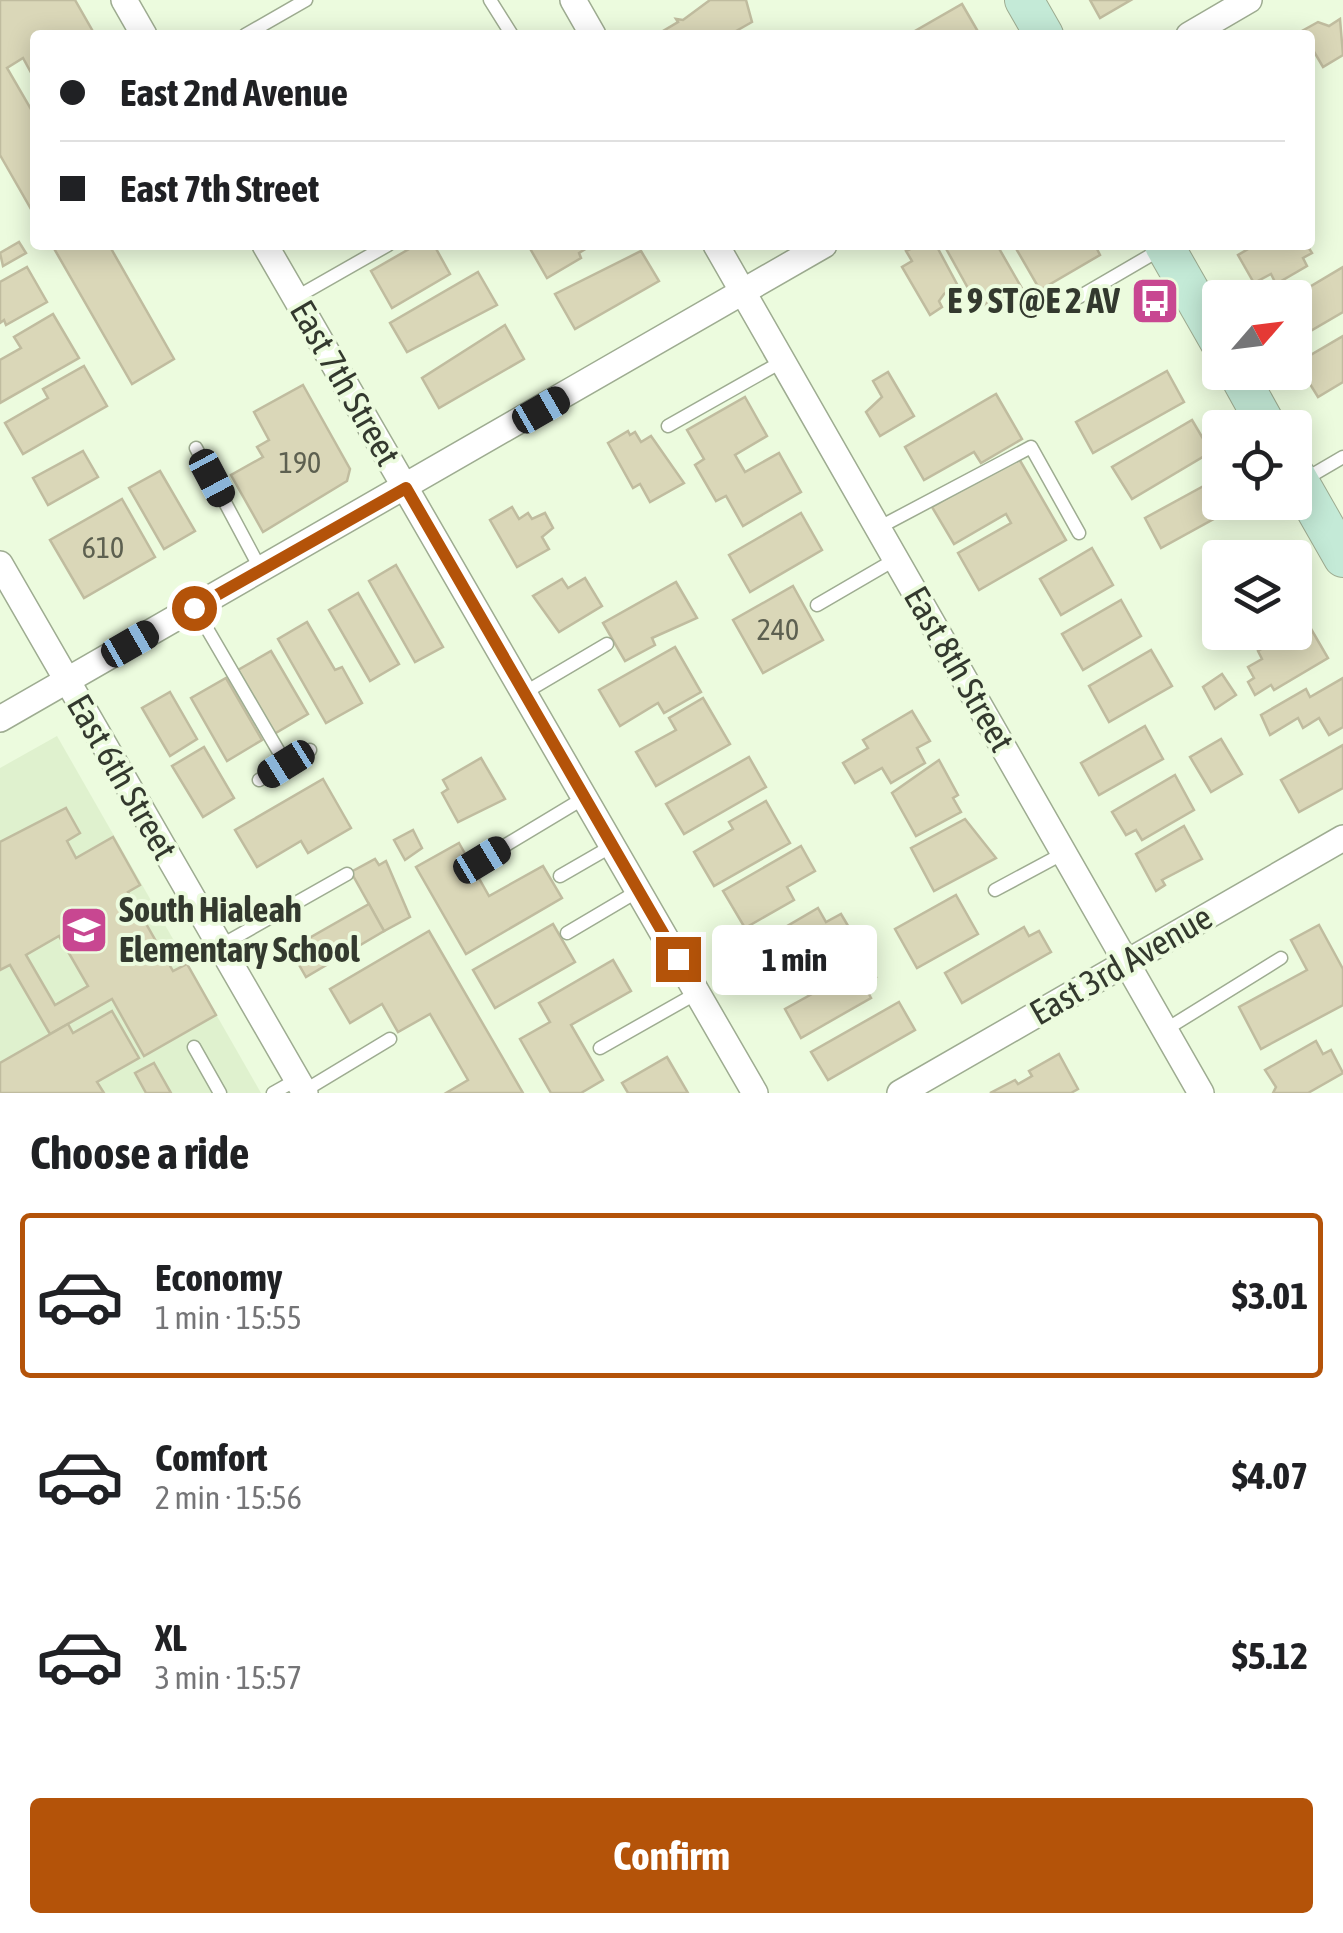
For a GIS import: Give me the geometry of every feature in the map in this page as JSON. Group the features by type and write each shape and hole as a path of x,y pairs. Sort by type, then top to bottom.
{"main road":[{"path":"1024,0 1041,30"},
{"path":"1167,250 1202,311"},
{"path":"1312,504 1343,558"}],"street":[{"path":"124,0 141,30"},
{"path":"573,0 591,30"},
{"path":"1197,30 1250,0"},
{"name":"East 7th Street","path":"268,250 755,1093"},
{"name":"East 8th Street","path":"719,250 1202,1093"},
{"path":"0,719 815,250"},
{"name":"East 6th Street","path":"0,564 302,1088"},
{"name":"East 3rd Avenue","path":"900,1093 1343,838"}],"lane":[{"path":"254,30 306,0"},
{"path":"490,0 509,30"},
{"path":"296,298 379,250"},
{"path":"1079,298 1158,250"},
{"path":"668,426 783,361"},
{"path":"878,528 1031,446 1079,533"},
{"path":"196,448 261,570"},
{"path":"1312,471 1343,457"},
{"path":"817,605 896,559"},
{"path":"194,608 286,764"},
{"path":"524,693 607,644"},
{"path":"259,780 310,750"},
{"path":"482,860 584,798"},
{"path":"560,876 612,846"},
{"path":"995,890 1064,853"},
{"path":"220,946 347,874"},
{"path":"568,933 638,891"},
{"path":"1165,1030 1281,958"},
{"path":"600,1048 697,993"},
{"path":"273,1093 302,1088 390,1040"},
{"path":"194,1047 220,1093"}],"shaded area":[{"name":"South Hialeah Elementary School","path":"57,736 261,1093 0,1093 0,768"}],"building":[{"path":"0,0 75,0 92,30 30,30 30,71 23,58 7,68 30,107 30,207 0,155"},
{"path":"710,0 746,0 752,22 738,30 665,30 678,22 676,19 683,20"},
{"path":"1090,0 1131,0 1100,18"},
{"path":"962,4 977,30 917,30"},
{"path":"1340,19 1343,55 1323,67 1315,53 1315,30 1304,30 1318,22 1329,26"},
{"path":"19,242 26,253 3,266 0,253"},
{"path":"55,250 112,250 174,359 132,384"},
{"path":"407,250 437,250 450,274 392,308 371,271"},
{"path":"531,250 584,250 579,253 581,258 547,278"},
{"path":"939,250 958,286 944,294 939,301 942,307 930,315 902,267 912,261 906,251"},
{"path":"947,250 1000,250 1027,297 1002,312 994,299 979,308"},
{"path":"1017,250 1098,250 1100,255 1040,290"},
{"path":"1246,250 1312,253 1303,258 1307,266 1283,280 1274,280 1271,274 1252,280 1238,255"},
{"path":"641,251 659,281 575,329 555,294"},
{"path":"27,267 47,302 6,325 4,320 0,323 0,282"},
{"path":"1343,267 1343,312 1312,330 1312,285"},
{"path":"478,272 497,305 407,352 390,323"},
{"path":"53,314 79,358 0,403 0,360 21,348 14,337"},
{"path":"505,325 524,359 439,408 422,378"},
{"path":"1343,336 1343,382 1318,397 1312,387 1312,354"},
{"path":"84,366 107,406 23,454 5,423 48,398 43,389"},
{"path":"1167,371 1184,402 1093,453 1076,422"},
{"path":"888,372 914,416 880,436 866,412 882,397 873,381"},
{"path":"303,385 350,469 347,481 263,532 231,475 263,457 257,447 269,440 254,412"},
{"path":"996,394 1022,439 981,463 974,452 924,480 905,447"},
{"path":"745,397 767,436 735,455 745,472 779,453 801,492 743,526 726,496 716,501 695,465 704,459 687,430"},
{"path":"1192,420 1202,437 1202,457 1132,499 1112,467"},
{"path":"628,431 630,435 635,432 641,442 651,436 684,483 650,502 640,484 633,488 608,443"},
{"path":"83,451 98,477 48,505 33,478"},
{"path":"1018,457 1066,540 979,590 958,553 1011,523 1006,514 954,544 932,507"},
{"path":"160,471 195,531 164,549 129,488"},
{"path":"1202,487 1202,520 1212,520 1161,548 1145,518"},
{"path":"122,499 155,557 84,598 50,540"},
{"path":"512,507 519,519 528,513 532,519 545,513 553,528 542,537 549,549 517,567 490,520"},
{"path":"801,513 822,550 750,592 729,555"},
{"path":"1092,548 1113,585 1061,615 1040,579"},
{"path":"396,565 443,647 415,662 369,581"},
{"path":"585,578 602,606 559,632 533,596 562,579 568,588"},
{"path":"676,582 697,618 652,638 655,645 625,661 603,623"},
{"path":"793,586 823,640 763,673 733,620"},
{"path":"358,593 399,664 370,681 329,610"},
{"path":"1121,600 1141,636 1083,670 1062,634"},
{"path":"307,622 335,670 342,667 362,703 326,723 278,639"},
{"path":"1312,631 1328,658 1274,690 1271,685 1255,695 1248,682 1254,678 1248,667 1262,659 1258,651 1312,650"},
{"path":"675,647 701,692 664,713 658,703 620,726 599,690"},
{"path":"1151,650 1172,686 1109,722 1089,686"},
{"path":"271,651 308,714 274,734 238,670"},
{"path":"1222,674 1236,695 1215,709 1203,687"},
{"path":"226,678 262,740 227,761 191,698"},
{"path":"1343,678 1343,727 1329,735 1319,718 1303,728 1298,718 1270,735 1261,715 1306,689 1310,697"},
{"path":"170,692 197,739 170,756 142,708"},
{"path":"703,698 730,744 656,786 636,752 676,730 669,718"},
{"path":"912,711 930,741 917,748 925,763 891,783 882,768 855,783 843,763 868,748 863,740"},
{"path":"1145,726 1163,759 1099,795 1081,763"},
{"path":"1221,739 1242,774 1211,792 1190,757"},
{"path":"1343,745 1343,788 1299,812 1281,780"},
{"path":"204,747 234,798 203,817 172,766"},
{"path":"749,757 766,787 684,834 666,804"},
{"path":"481,758 505,799 458,822 442,793 448,789 443,780"},
{"path":"939,760 958,795 953,798 961,812 916,836 892,793"},
{"path":"1175,775 1194,810 1142,840 1136,830 1126,835 1112,812"},
{"path":"323,779 351,828 308,853 301,841 257,867 235,830"},
{"path":"766,801 790,843 714,886 694,852 733,829 729,822"},
{"path":"66,808 80,833 67,841 76,858 113,837 140,885 128,892 173,971 187,964 216,1015 144,1056 112,999 50,1034 10,965 0,970 0,842","holes":["59,936 88,986 55,1005 26,955"]},
{"path":"965,819 996,858 934,891 911,848"},
{"path":"1184,826 1202,859 1162,880 1165,885 1156,891 1136,854"},
{"path":"413,830 422,848 405,860 394,840"},
{"path":"459,843 489,896 543,866 562,898 466,954 416,867"},
{"path":"801,846 815,871 787,887 794,900 745,928 723,891"},
{"path":"375,859 379,865 386,861 410,917 384,931 351,872"},
{"path":"956,895 978,934 917,968 895,929"},
{"path":"369,904 384,931 306,977 290,949"},
{"path":"818,908 826,922 841,914 857,941 815,964 808,952 764,977 748,949"},
{"path":"553,924 575,962 495,1008 473,970"},
{"path":"1319,925 1343,969 1343,1005 1261,1049 1239,1007 1307,970 1291,940"},
{"path":"1024,927 1029,936 1039,931 1051,952 962,1003 945,973"},
{"path":"429,931 523,1093 446,1093 468,1080 430,1014 398,1032 382,1004 350,1023 330,989"},
{"path":"861,952 876,977 864,985 871,998 801,1038 785,1009 828,985 822,975"},
{"path":"613,960 631,991 571,1025 603,1080 581,1093 551,1093 520,1039 550,1022 539,1003"},
{"path":"899,1002 915,1030 828,1080 811,1052"},
{"path":"112,1011 139,1058 97,1082 104,1093 0,1093 0,1063 68,1024 73,1033"},
{"path":"1316,1041 1323,1054 1331,1050 1343,1073 1308,1093 1273,1093 1276,1087 1265,1070"},
{"path":"1059,1054 1078,1089 1071,1093 990,1093 1015,1080 1018,1084 1032,1076 1029,1071"},
{"path":"667,1057 688,1093 628,1093 622,1083"},
{"path":"154,1063 171,1093 146,1093 135,1073"}],"place":[{"name":"E 9 ST@E 2 AV","path":"1155,301"},
{"name":"South Hialeah Elementary School","path":"84,930"}],"route":[{"path":"194,608 406,488 678,959"}]}
